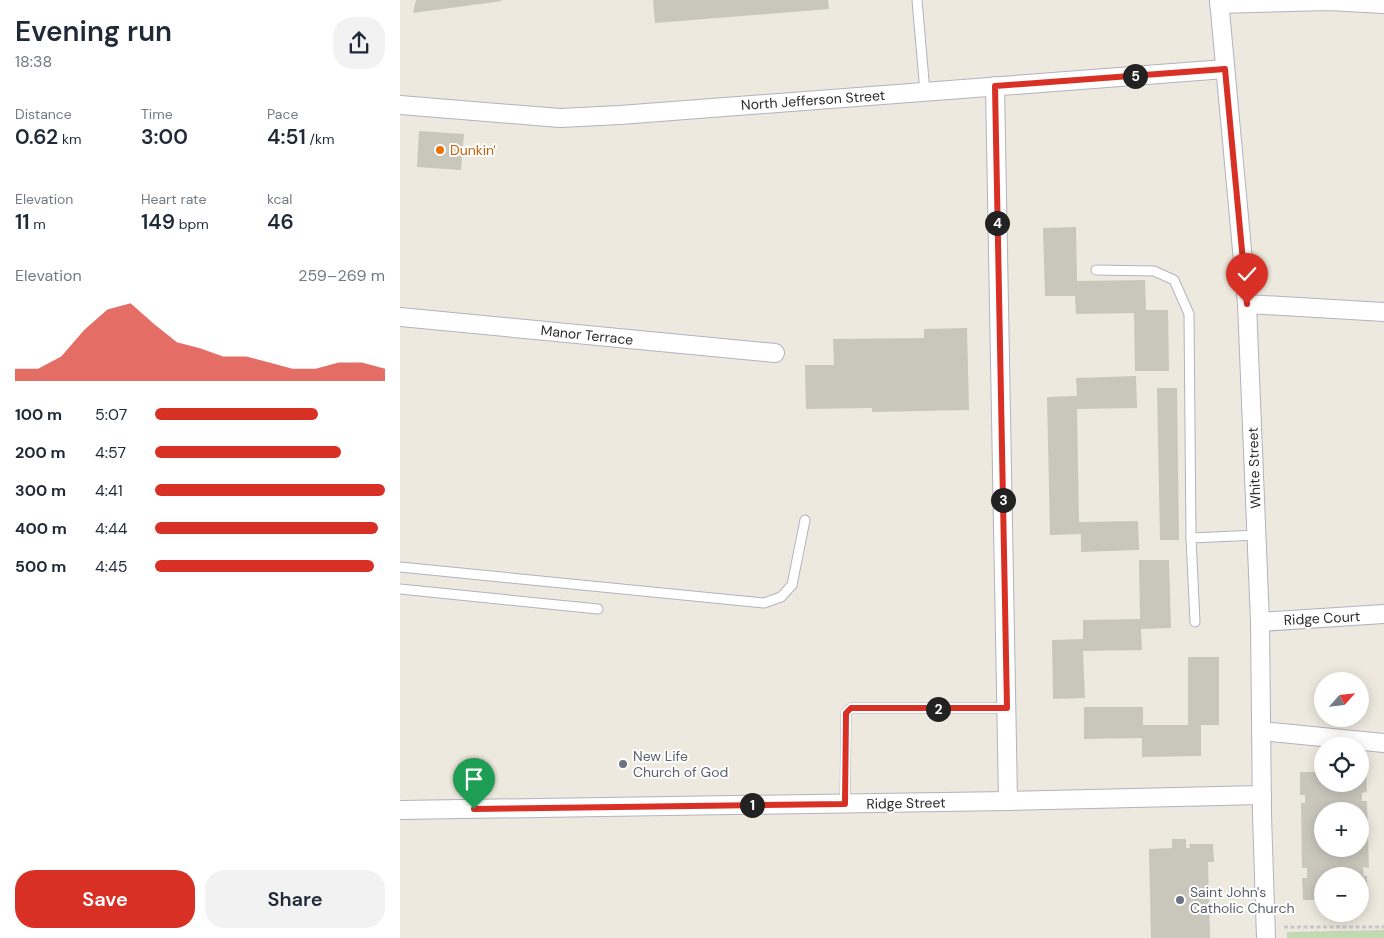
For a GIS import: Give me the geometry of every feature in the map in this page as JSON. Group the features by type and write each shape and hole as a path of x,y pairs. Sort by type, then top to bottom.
{"street":[{"path":"1219,2 1328,1 1384,4"},
{"name":"White Street","path":"1219,2 1247,304 1260,622 1266,938"},
{"name":"North Jefferson Street","path":"400,105 560,118 1225,69"},
{"path":"995,86 1008,801"},
{"path":"1247,304 1384,312"},
{"name":"Manor Terrace","path":"400,317 774,353"},
{"name":"Ridge Court","path":"1260,622 1384,614"},
{"path":"1261,731 1384,743"},
{"name":"Ridge Street","path":"400,810 845,804 1262,795"}],"lane":[{"path":"917,0 925,92"},
{"path":"1096,270 1154,271 1174,280 1189,314 1195,622"},
{"path":"400,567 764,602 781,597 792,585 805,520"},
{"path":"1192,538 1257,535"},
{"path":"400,589 598,609"},
{"path":"845,804 846,713 851,708 1007,708"}],"path":[{"path":"1284,927 1384,927"}],"green space":[{"path":"1384,930 1384,938 1287,938 1287,932"}],"building":[{"path":"416,0 501,0 502,1 413,13"},
{"path":"653,0 828,0 829,9 655,23"},
{"name":"Dunkin'","path":"419,131 464,134 461,170 417,167"},
{"path":"1076,227 1077,281 1145,280 1146,310 1168,310 1169,371 1135,371 1134,313 1076,314 1075,296 1045,296 1043,228"},
{"path":"967,328 969,410 872,412 872,408 806,409 805,365 834,365 833,339 924,338 924,329"},
{"path":"1136,376 1137,408 1077,409 1079,522 1138,521 1139,550 1081,552 1081,534 1050,535 1047,397 1077,396 1076,378"},
{"path":"1157,388 1177,388 1179,540 1160,540"},
{"path":"1139,560 1169,560 1171,628 1141,629 1142,650 1083,651 1085,698 1053,699 1052,640 1083,639 1083,620 1140,619"},
{"path":"1188,657 1219,657 1219,725 1201,725 1201,756 1142,757 1142,738 1084,739 1084,707 1143,707 1143,725 1188,725"},
{"path":"1300,772 1314,772 1314,792 1367,792 1362,793 1362,801 1367,802 1314,802 1314,857 1369,857 1369,867 1314,867 1314,900 1303,900 1302,878 1307,878 1307,868 1302,868 1301,803 1305,803 1305,795 1300,795"},
{"name":"Saint John's Catholic Church","path":"1172,839 1186,839 1186,848 1190,848 1189,844 1213,844 1214,862 1208,862 1210,938 1151,938 1149,849 1172,848"}],"place":[{"name":"Dunkin'","path":"440,150"},
{"name":"New Life Church of God","path":"623,764"},
{"name":"Saint John's Catholic Church","path":"1180,900"}],"route":[{"path":"474,809 845,804 846,713 851,708 1007,708 995,86 1225,69 1247,304"}]}
